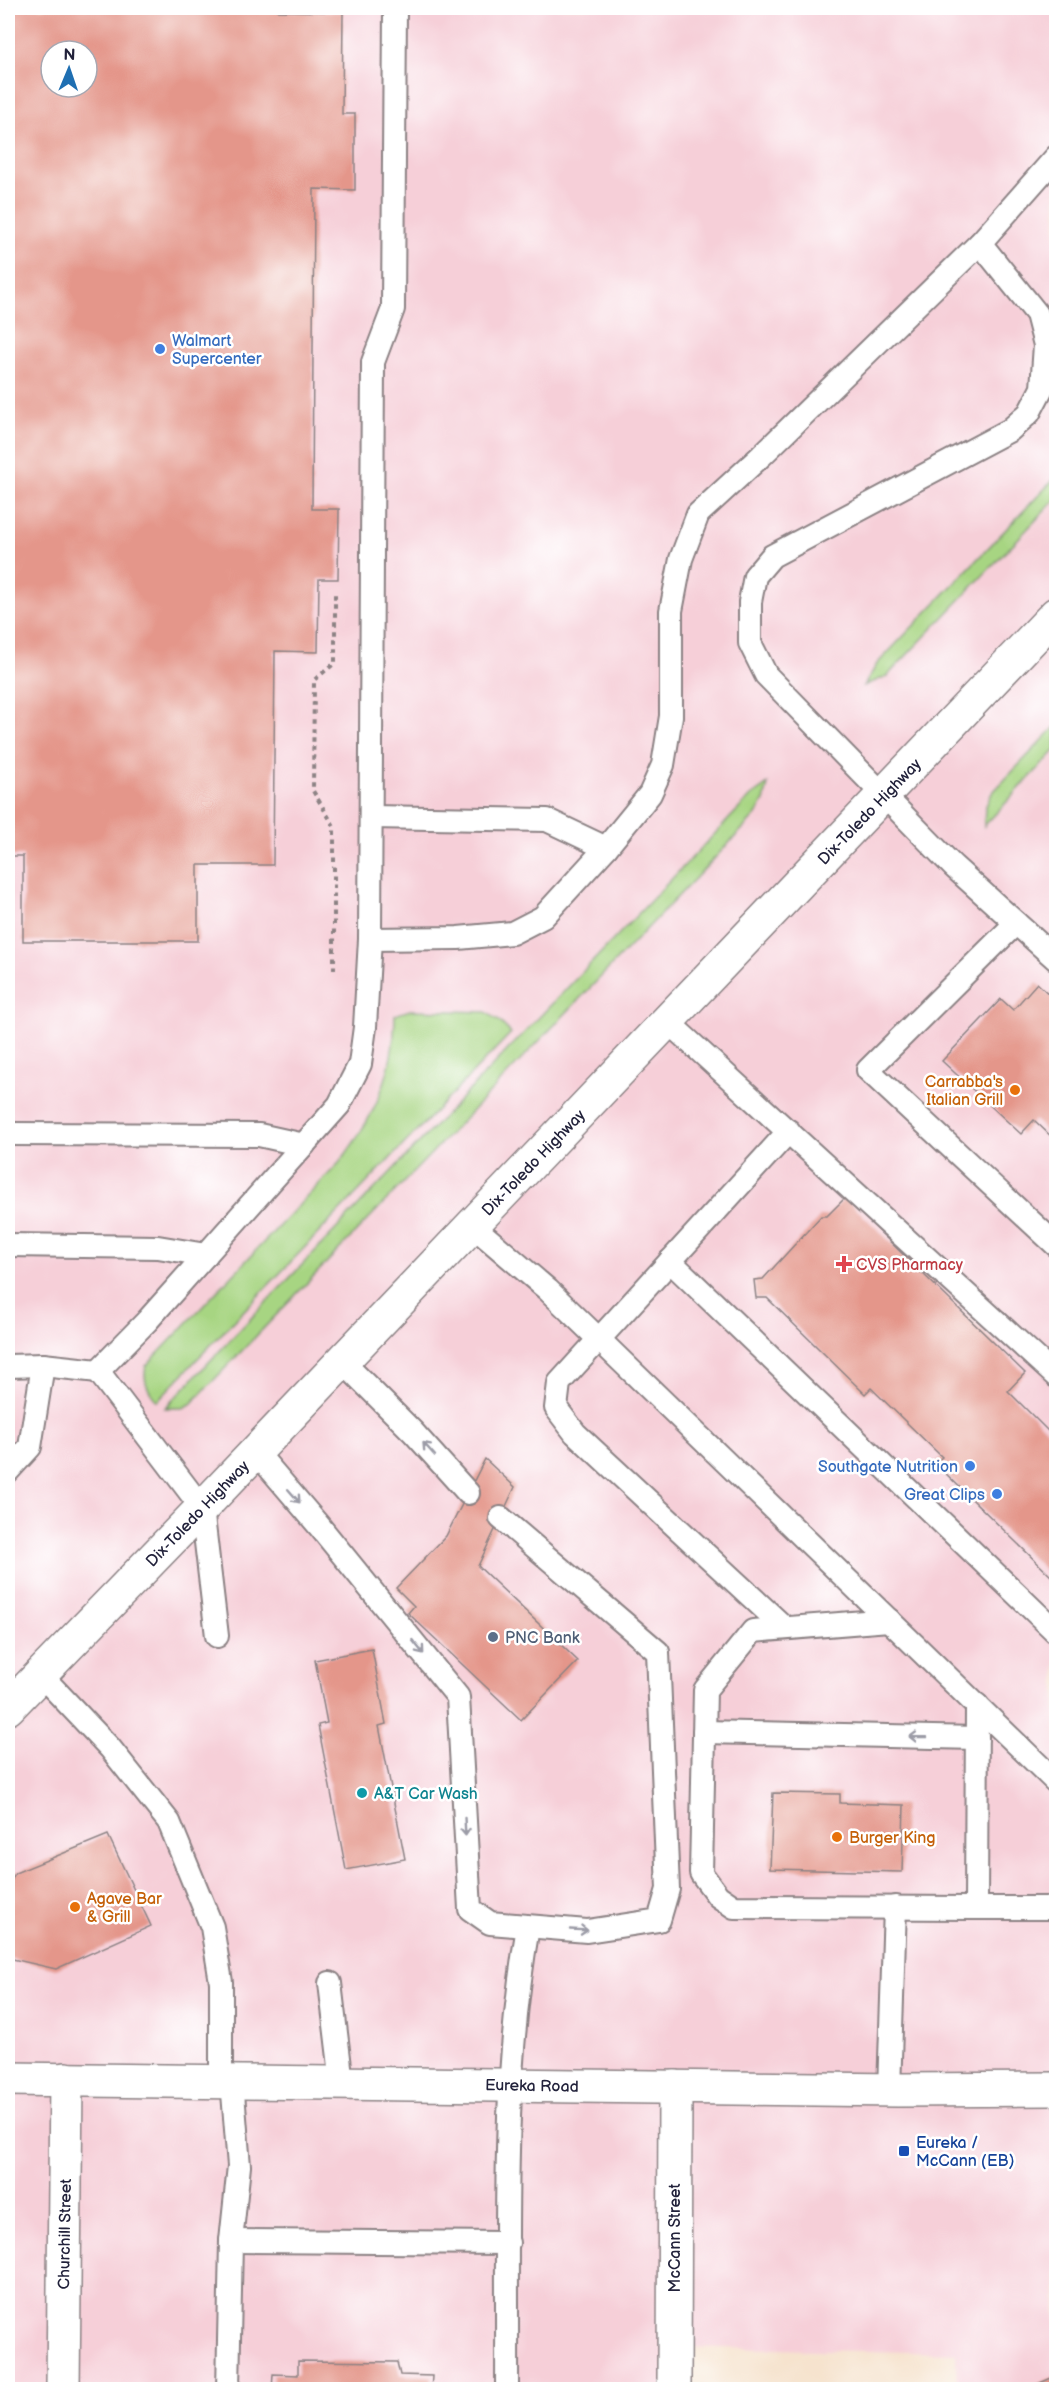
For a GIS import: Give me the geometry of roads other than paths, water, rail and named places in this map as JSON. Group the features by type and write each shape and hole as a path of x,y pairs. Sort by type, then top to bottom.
{"main road":[{"name":"Dix-Toledo Highway","path":"8,1708 256,1452 1056,614"},
{"name":"Eureka Road","path":"8,2079 889,2090 1056,2089"},
{"name":"Churchill Street","path":"63,2390 66,2079"},
{"name":"McCann Street","path":"674,2390 675,2086"}],"lane":[{"path":"98,1371 147,1321 339,1105 360,1064 365,1027 370,939 373,362 393,309 395,8"},
{"path":"370,939 458,938 512,933 543,917 606,848 650,794 663,765 671,716 670,611 681,560 698,514 980,243 1056,158"},
{"path":"980,243 1037,314 1045,345 1042,388 1029,413 1010,430 772,556 755,576 750,602 750,643 766,675 953,866 1056,959"},
{"path":"370,817 547,820 606,848"},
{"path":"1016,923 868,1070 1056,1245"},
{"path":"667,1021 1056,1376"},
{"path":"785,1628 575,1433 556,1408 559,1383 789,1131"},
{"path":"8,1134 259,1135 304,1145"},
{"path":"472,1225 548,1290 1056,1782"},
{"path":"8,1245 158,1247 206,1255"},
{"path":"670,1261 1056,1632"},
{"path":"342,1361 413,1432 468,1493"},
{"path":"8,1471 30,1447 43,1365"},
{"path":"8,1366 43,1365 98,1371 202,1508 217,1636"},
{"path":"256,1452 458,1697 470,1909 490,1923 587,1931 659,1920 668,1889 658,1652 501,1518"},
{"path":"889,1620 753,1630 705,1690 701,1874 718,1896 734,1907 1056,1908"},
{"path":"40,1674 110,1748 169,1822 212,1927 221,1982 226,2081 239,2166 231,2241 228,2390"},
{"path":"976,1908 977,1705"},
{"path":"704,1732 977,1738"},
{"path":"889,2090 895,1907"},
{"path":"507,2390 509,2085 518,1985 528,1927"},
{"path":"330,1983 342,2083"},
{"path":"231,2241 508,2243"}],"place":[{"name":"Walmart Supercenter","path":"160,349"},
{"name":"Carrabba's Italian Grill","path":"1015,1090"},
{"name":"CVS Pharmacy","path":"844,1264"},
{"name":"Southgate Nutrition","path":"970,1466"},
{"name":"Great Clips","path":"997,1494"},
{"name":"PNC Bank","path":"493,1637"},
{"name":"A&T Car Wash","path":"362,1793"},
{"name":"Burger King","path":"837,1837"},
{"name":"Agave Bar & Grill","path":"75,1907"},
{"name":"Eureka / McCann (EB)","path":"904,2151"}]}
